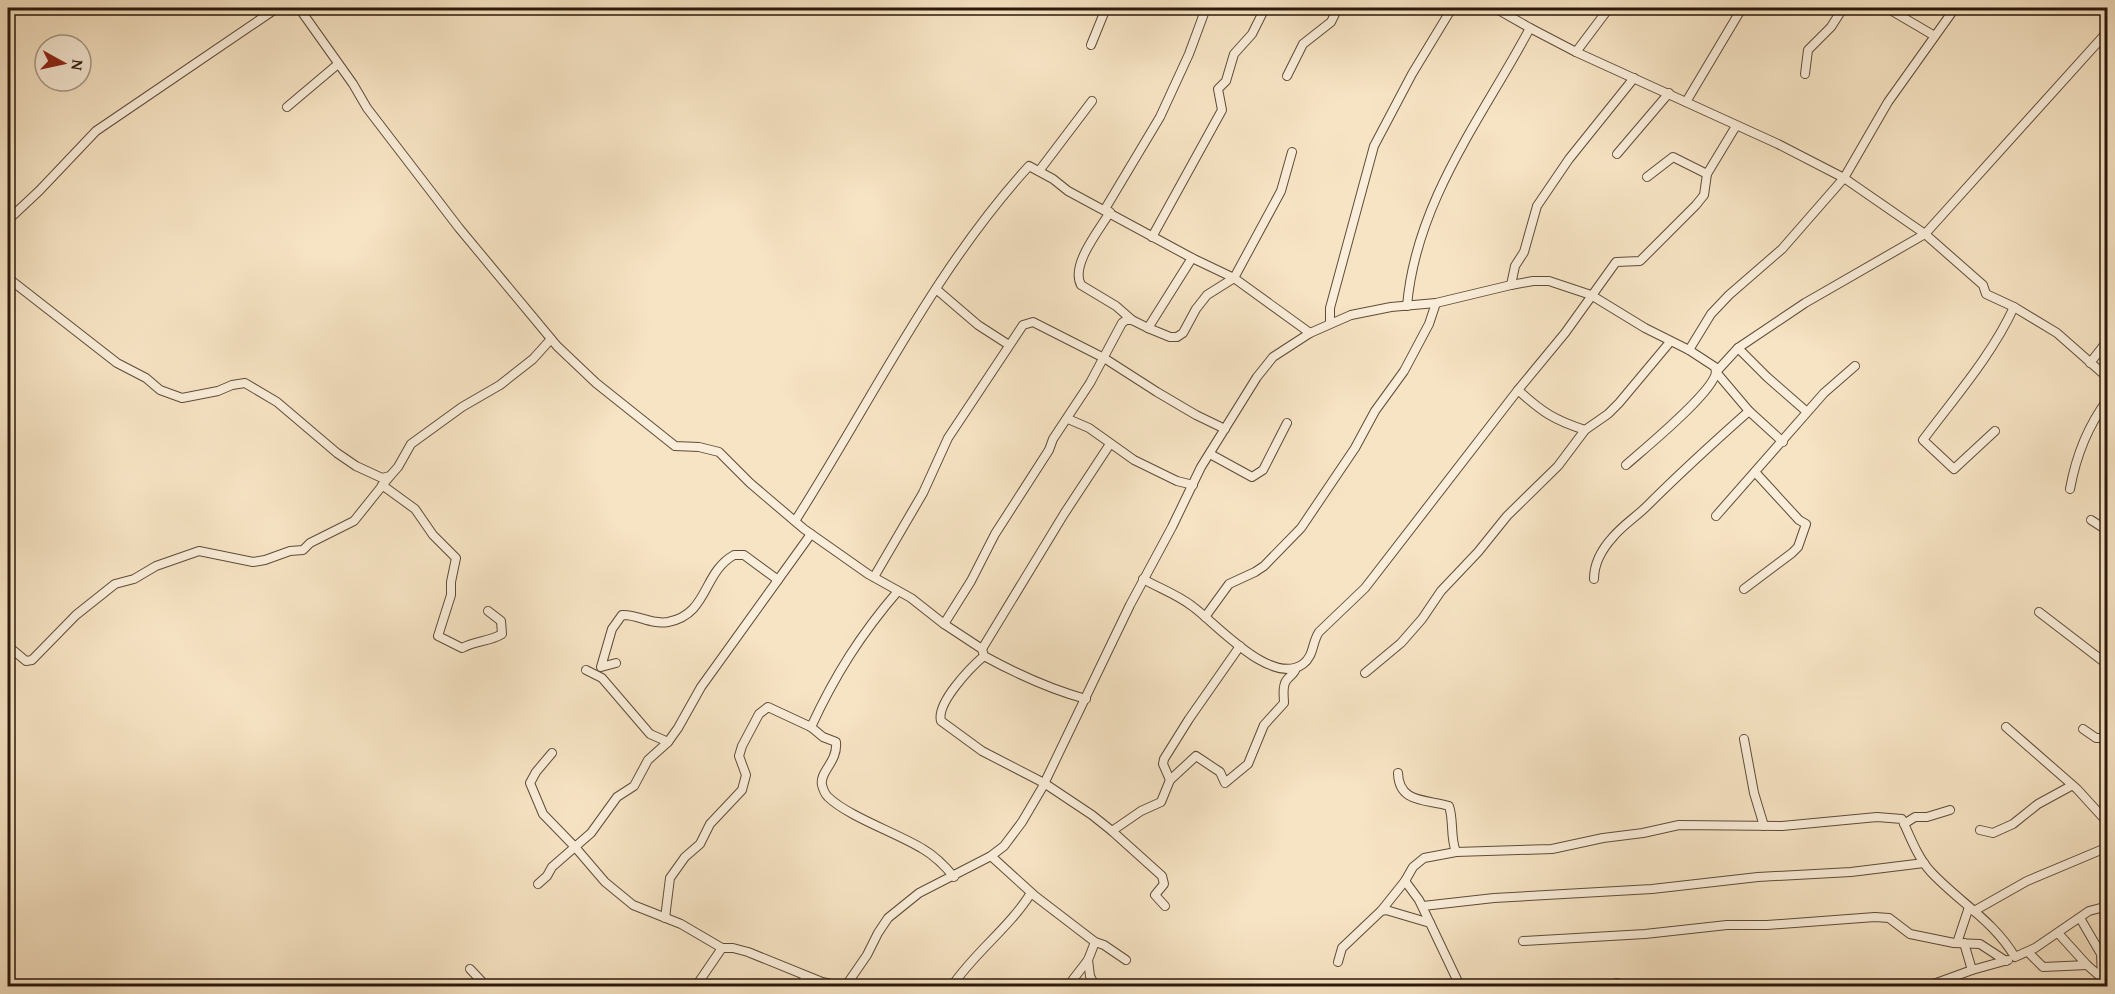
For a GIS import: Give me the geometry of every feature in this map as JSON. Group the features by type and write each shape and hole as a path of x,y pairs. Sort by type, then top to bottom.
{"street":[{"path":"8,220 96,131 277,8"},
{"path":"299,8 367,108 451,218 551,339 596,383 675,446 699,447 719,452 750,483 811,534 927,610 983,652 1059,692 1086,699"},
{"path":"1091,45 1106,8"},
{"path":"1206,8 1189,54 1160,117 1080,263 1077,279 1081,285 1116,306 1132,320 1170,337 1177,337 1183,333 1196,309 1207,295 1234,278 1281,191 1292,152"},
{"path":"1287,76 1303,44 1331,22 1338,8"},
{"path":"1330,323 1330,308 1374,146 1412,74 1452,8"},
{"path":"1499,8 1530,28 1576,52 1778,144 1844,178 1925,234 1983,285 1986,294 2014,307 2056,333 2108,378"},
{"path":"1576,52 1609,8"},
{"path":"1686,102 1742,8"},
{"path":"1805,74 1808,50 1831,27 1843,8"},
{"path":"1887,8 1933,36"},
{"path":"1689,350 1711,314 1782,249 1844,178 1888,102 1955,8"},
{"path":"1152,237 1222,110 1218,89 1226,81 1234,54 1252,34 1261,9"},
{"path":"1407,306 1416,251 1442,182 1530,28"},
{"path":"1626,465 1676,421 1713,382 1716,372 1738,348 1805,303 1925,234 2108,31"},
{"path":"287,107 338,64"},
{"path":"1511,285 1515,266 1524,252 1537,206 1569,159 1634,78"},
{"path":"1617,154 1669,93"},
{"path":"1039,171 1092,101"},
{"path":"1143,579 1190,604 1262,662 1284,669 1296,668 1305,663 1319,632 1365,588 1518,390 1565,333 1617,262 1640,261 1696,205 1704,195 1707,174 1736,126"},
{"path":"1647,177 1673,157 1707,174"},
{"path":"795,521 936,289 976,231 1029,166 1068,191 1152,237 1234,278 1310,333"},
{"path":"1148,328 1192,258"},
{"path":"8,278 117,363 146,378 160,390 182,398 219,391 244,383 277,402 337,453 356,466 382,478 390,476"},
{"path":"552,753 530,783 543,814 604,882 633,904 681,924 722,948 734,948 748,952 808,977 842,986 847,984 855,974 888,918 919,893 991,856 1004,846 1022,822 1086,699 1143,579 1210,454 1257,377 1273,357 1310,333 1351,315 1391,307 1436,303 1533,281 1549,281 1591,295 1715,367 1716,372 1749,411 1783,442"},
{"path":"936,289 978,325 1009,345"},
{"path":"1205,617 1229,584 1264,566 1301,528 1355,448 1375,411 1404,371 1429,324 1436,303"},
{"path":"1995,431 1954,469 1923,440 1962,390 2000,334 2014,307"},
{"path":"944,624 971,581 995,534 1104,358 1122,323 1132,320"},
{"path":"874,577 923,493 948,438 1023,325 1033,322 1104,358 1167,398 1225,429"},
{"path":"8,646 26,661 33,660 76,615 115,584 134,579 156,566 199,551 253,562 290,551 303,550 310,543 354,521 398,467 411,444 462,407 500,385 533,359 551,339"},
{"path":"2090,363 2108,340"},
{"path":"1365,674 1401,644 1441,591 1478,552 1507,516 1558,466 1585,430 1608,414 1670,342"},
{"path":"1738,348 1807,412"},
{"path":"1716,516 1824,393 1855,366"},
{"path":"1518,390 1558,421 1585,430"},
{"path":"2070,489 2074,462 2083,439 2108,399"},
{"path":"1594,579 1594,569 1598,558 1612,537 1646,508 1674,477 1698,459 1749,411"},
{"path":"1068,418 1089,428 1143,465 1177,481 1193,485"},
{"path":"1210,454 1252,477 1263,470 1287,423"},
{"path":"1110,444 1064,514 983,652 958,681 941,711 941,721 982,751 1044,783 1112,831 1162,876 1164,884 1155,895 1165,906"},
{"path":"1744,589 1798,547 1806,524 1799,520 1755,472"},
{"path":"382,485 416,509 433,535 456,558 451,595 438,636 462,648 474,641 493,640 502,634 501,621 488,610"},
{"path":"2091,520 2108,531"},
{"path":"538,884 547,876 552,867 591,832 616,797 634,786 648,760 668,742 701,687 811,534"},
{"path":"616,663 601,667 612,629 622,615 630,614 652,622 683,618 696,608 709,582 725,561 734,555 744,555 778,580"},
{"path":"811,727 846,659 874,618 898,591"},
{"path":"2039,612 2108,665"},
{"path":"1170,780 1163,764 1164,759 1189,718 1240,646"},
{"path":"1112,831 1141,811 1161,802 1170,780 1196,756 1220,772 1226,783 1248,764 1264,725 1284,703 1283,692 1286,681 1293,676 1296,668"},
{"path":"586,670 602,678 650,734 668,742"},
{"path":"665,918 670,878 685,857 700,844 710,824 742,790 746,775 739,756 742,746 759,714 768,706 836,742 834,759 821,783 827,796 926,850 954,877"},
{"path":"2006,727 2089,801 2108,823"},
{"path":"2083,729 2097,738 2102,738 2108,731"},
{"path":"1744,740 1754,793 1764,826"},
{"path":"1398,773 1398,781 1405,792 1416,800 1449,806 1456,852"},
{"path":"1980,830 1993,833 2013,824 2038,804 2071,786"},
{"path":"1904,824 1915,817 1927,818 1950,810"},
{"path":"1338,962 1342,948 1381,911 1413,867 1424,858 1456,852 1552,849 1679,825 1764,826 1836,822 1877,816 1902,819 1930,872 1996,929 2015,957"},
{"path":"1972,970 1961,943 1971,909 2027,881 2108,848"},
{"path":"991,856 1031,893 1095,942 1104,945 1126,960"},
{"path":"1423,906 1542,894 1652,889 1758,877 1860,872 1924,863"},
{"path":"1405,881 1423,906 1460,987"},
{"path":"952,987 979,952 1008,923 1031,893"},
{"path":"1928,987 1972,970 2007,961 2058,933 2089,911 2108,906"},
{"path":"1381,911 1430,923"},
{"path":"1523,941 1583,939 1727,925 1767,925 1875,917 1889,918 1910,934 1980,944 2007,961"},
{"path":"2080,918 2101,954 2108,961"},
{"path":"2058,933 2105,981"},
{"path":"1068,987 1088,960 1095,942"},
{"path":"696,987 722,948"},
{"path":"2028,951 2043,967 2087,965"},
{"path":"2101,954 2105,981"},
{"path":"1088,960 1090,976 1095,987"},
{"path":"470,969 486,987"},
{"path":"797,987 808,977"}]}
